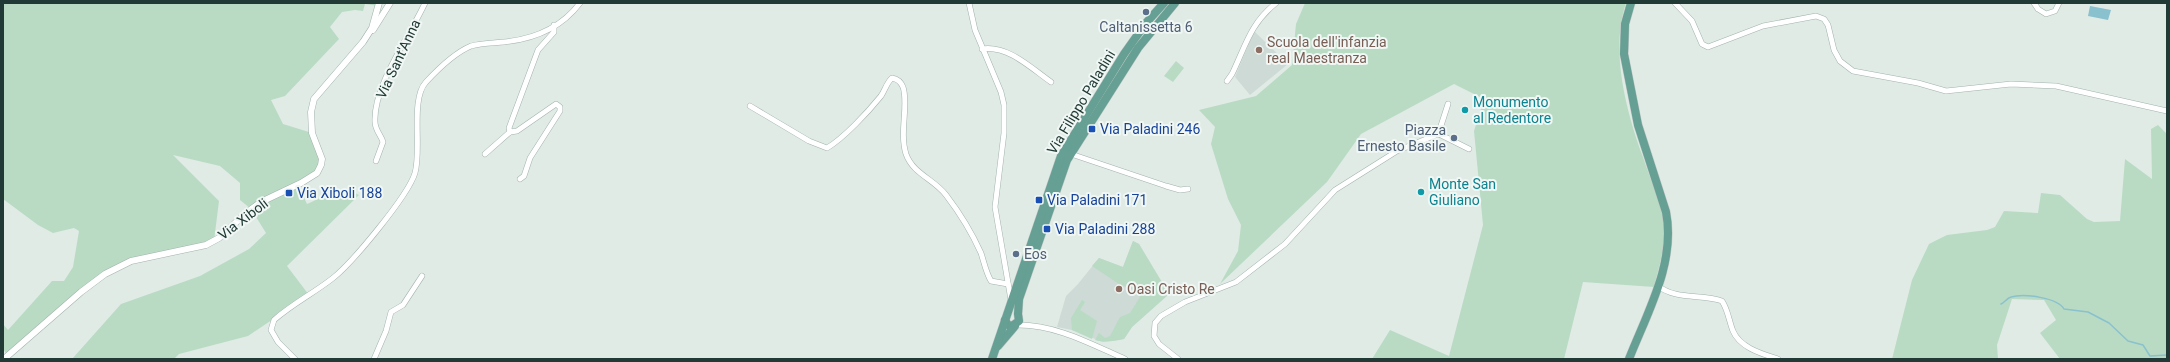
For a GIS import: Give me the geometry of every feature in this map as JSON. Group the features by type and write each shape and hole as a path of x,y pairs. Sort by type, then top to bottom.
{"main road":[{"name":"Via Filippo Paladini","path":"993,355 1061,156 1124,54 1146,23 1164,3"},
{"name":"Via Filippo Paladini","path":"1018,314 1019,300 1067,160 1138,48 1175,3"},
{"path":"1629,359 1658,286 1667,246 1668,221 1638,125 1625,61 1624,35 1631,3"},
{"path":"993,355 1016,325 1019,321 1018,314 1012,312 1006,318 1010,326 1016,325"}],"street":[{"name":"Via Xiboli","path":"4,359 81,292 105,274 131,261 206,245 219,238 246,213 261,202 301,183 317,173 322,159 312,133 311,112 314,99 368,35 379,3"},
{"path":"368,35 379,22 390,3"},
{"name":"Via Sant'Anna","path":"376,161 383,142 375,123 377,103 388,74 425,3"},
{"path":"295,359 278,342 271,330 274,320 335,277 379,228 400,200 415,175 419,154 418,102 425,83 454,56 472,46 540,35 571,14 580,3"},
{"path":"969,3 975,30 1001,92 1004,106 1004,133 995,207 1011,300 1018,314 1032,325"},
{"path":"1227,81 1232,74 1252,28 1258,19 1276,3"},
{"path":"1675,3 1692,21 1702,44 1708,47 1763,26 1816,16 1824,19 1828,25 1834,50 1840,61 1853,71 1912,82 1946,91 2011,84 2056,86 2167,111"},
{"path":"2034,3 2042,12 2048,14 2055,11 2059,3"},
{"path":"510,132 529,70 542,43 554,32 554,26"},
{"path":"982,49 991,48 1006,51 1051,82"},
{"path":"750,106 809,141 827,148 872,106 882,95 889,80 892,78 900,81 904,90 904,144 908,160 917,171 939,187 947,196 980,251 991,281 1008,284"},
{"path":"485,154 510,132 516,131 556,104 560,108 560,111 530,158 524,176 520,180"},
{"path":"1437,135 1448,104"},
{"path":"1178,359 1159,344 1154,336 1155,323 1161,316 1185,302 1222,289 1242,278 1285,244 1335,190 1397,151 1437,135 1469,149"},
{"path":"1071,154 1166,186 1180,190 1188,189"},
{"path":"374,359 386,331 391,312 403,305 422,276"},
{"path":"1658,286 1670,293 1712,298 1722,301 1733,332 1743,344 1760,353 1778,359"},
{"path":"1016,325 1032,325 1069,335 1125,359"}],"shaded area":[{"name":"Scuola dell'infanzia real Maestranza","path":"1254,31 1288,64 1250,95 1235,77"},
{"name":"Oasi Cristo Re","path":"1133,241 1139,244 1169,294 1132,327 1124,339 1103,342 1072,330 1057,327 1066,296 1099,258 1123,267"}],"green space":[{"path":"3,3 379,3 379,6 365,4 363,11 355,10 342,12 330,27 339,39 285,96 271,100 283,124 312,133 320,153 319,169 298,185 307,204 339,191 352,192 359,195 287,266 309,295 248,336 179,354 174,359 72,359 121,304 200,276 249,249 266,233 251,209 240,200 240,183 220,166 173,155 219,201 214,241 131,261 105,274 8,356 3,349 3,324 8,330 52,281 64,281 73,267 79,231 74,228 53,233 38,225 3,199"},
{"path":"1305,3 1626,3 1621,21 1620,40 1622,80 1631,120 1658,198 1664,224 1663,248 1654,287 1583,282 1564,359 1372,359 1390,330 1449,356 1483,225 1474,131 1484,99 1454,84 1361,134 1327,182 1220,284 1238,251 1241,225 1228,199 1211,144 1215,127 1199,110 1256,96 1292,65 1296,24"},
{"path":"1176,61 1184,68 1173,82 1164,76"},
{"path":"2158,125 2167,134 2167,359 2060,359 2040,333 2056,320 2044,300 2012,299 1997,345 1998,359 1892,359 1912,280 1929,244 1947,235 1987,230 1995,227 2004,211 2038,213 2041,193 2060,195 2087,219 2094,222 2120,221 2125,159 2152,179 2151,129"},
{"path":"1133,241 1139,244 1169,294 1132,327 1124,339 1106,342 1095,340 1099,333 1105,338 1110,336 1120,317 1130,313 1140,297 1134,293 1134,290 1119,284 1092,266 1099,258 1123,267"},
{"path":"1082,300 1085,302 1080,310 1097,321 1092,339 1072,330 1071,318"}],"water":[{"path":"2090,6 2111,10 2108,20 2088,16"}],"waterway":[{"path":"2001,304 2010,298 2017,296 2032,296 2048,299 2061,305 2064,309 2088,312 2109,323 2128,341 2143,345 2150,356 2167,355"}],"place":[{"name":"Caltanissetta 6","path":"1146,12"},
{"name":"Scuola dell'infanzia real Maestranza","path":"1259,50"},
{"name":"Monumento al Redentore","path":"1465,110"},
{"name":"Via Paladini 246","path":"1092,129"},
{"name":"Piazza Ernesto Basile","path":"1454,138"},
{"name":"Monte San Giuliano","path":"1421,192"},
{"name":"Via Xiboli 188","path":"289,193"},
{"name":"Via Paladini 171","path":"1039,200"},
{"name":"Via Paladini 288","path":"1047,229"},
{"name":"Eos","path":"1016,254"},
{"name":"Oasi Cristo Re","path":"1119,289"}]}
